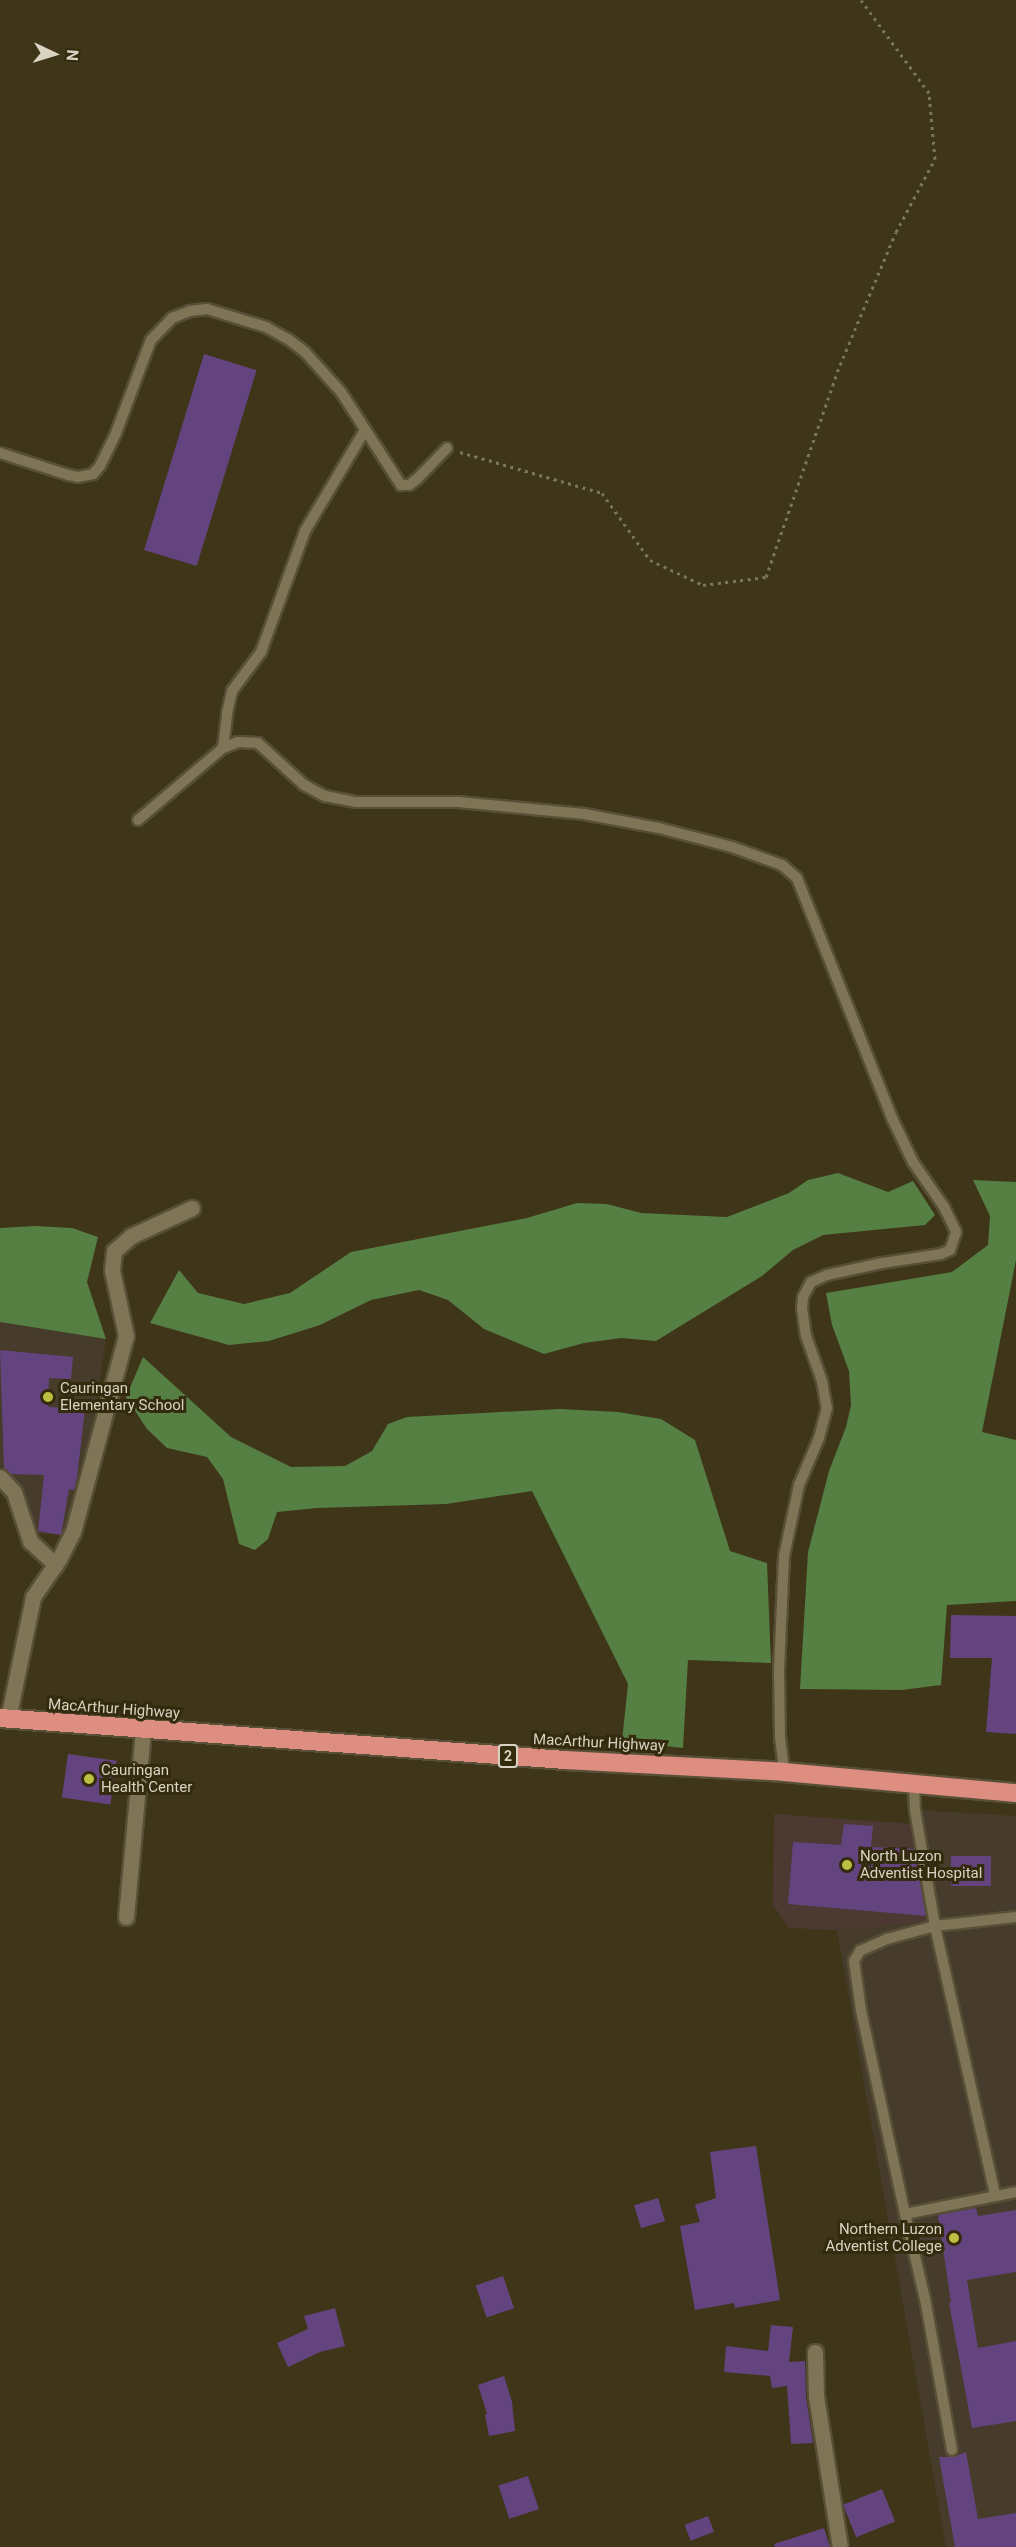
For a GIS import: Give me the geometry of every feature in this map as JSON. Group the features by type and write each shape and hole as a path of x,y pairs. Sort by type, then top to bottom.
{"highway":[{"name":"MacArthur Highway","path":"4,1719 565,1760 784,1772 1016,1793"}],"street":[{"path":"4,1719 33,1597 56,1565 77,1522 126,1336 112,1270 114,1251 131,1236 192,1208"},
{"path":"0,1477 14,1492 30,1541 56,1565"},
{"path":"126,1917 143,1730"},
{"path":"815,2352 816,2396 840,2547"}],"lane":[{"path":"0,453 68,475 78,477 93,474 116,433 151,340 172,318 189,311 207,309 255,323 288,339 324,370 394,478 405,486 425,473 447,448"},
{"path":"223,748 232,691 261,652 305,531 365,430"},
{"path":"138,820 223,748 238,742 258,743 304,784 325,796 344,801 458,802 584,814 659,828 732,848 782,865 797,878 892,1118 913,1162 944,1207 956,1232 950,1250 941,1254 882,1263 827,1275 811,1282 803,1297 802,1308 806,1335 822,1381 827,1408 822,1429 799,1485 784,1557 779,1672 780,1737 784,1772"},
{"path":"914,1784 915,1810 935,1926 995,2194"},
{"path":"952,2450 926,2300 861,2010 854,1962 860,1952 887,1939 935,1926 1016,1917"},
{"path":"905,2214 995,2194 1016,2192"}],"path":[{"path":"447,448 602,493 650,560 703,585 766,576 840,364 896,232 936,159 929,93 861,0"}],"shaded area":[{"name":"Cauringan Elementary School","path":"0,1322 106,1339 88,1456 63,1535 29,1533 0,1472"},
{"name":"Northern Luzon Adventist College","path":"915,1810 1016,1816 1016,2547 946,2547 837,1930 932,1921"},
{"name":"North Luzon Adventist Hospital","path":"774,1814 913,1824 932,1921 837,1930 789,1928 773,1905"}],"green space":[{"path":"838,1173 888,1192 913,1181 935,1215 925,1225 823,1235 793,1250 762,1276 656,1341 621,1338 584,1343 544,1354 484,1329 448,1300 419,1290 371,1300 320,1325 269,1341 229,1345 150,1323 179,1270 198,1293 244,1304 290,1293 351,1252 527,1218 577,1203 607,1204 641,1213 727,1217 789,1193 808,1180"},
{"path":"973,1180 1016,1182 1016,1260 982,1432 1016,1440 1016,1601 947,1605 941,1685 902,1690 800,1689 808,1552 829,1471 846,1427 851,1405 849,1371 832,1325 826,1293 952,1272 988,1245 990,1216"},
{"path":"35,1226 72,1228 98,1237 87,1282 106,1339 0,1322 0,1228"},
{"path":"143,1357 231,1437 291,1467 345,1466 372,1451 388,1424 407,1417 560,1409 618,1412 661,1419 695,1440 730,1551 767,1563 771,1663 688,1660 683,1748 622,1741 628,1684 532,1491 446,1504 317,1508 277,1512 268,1539 255,1550 239,1544 223,1479 207,1457 167,1448 147,1429 126,1397"}],"building":[{"path":"204,354 257,370 197,566 144,550"},
{"path":"0,1350 73,1357 71,1379 49,1378 48,1407 85,1409 77,1478 74,1490 69,1489 61,1535 38,1531 44,1475 11,1474 4,1468"},
{"path":"951,1615 1016,1616 1016,1734 986,1732 992,1658 950,1658"},
{"name":"Cauringan Health Center","path":"68,1754 117,1761 110,1804 62,1798"},
{"path":"844,1824 873,1826 871,1847 914,1849 926,1916 788,1904 793,1842 841,1845"},
{"path":"951,1856 991,1856 991,1886 951,1886"},
{"path":"756,2146 780,2300 735,2308 734,2303 695,2310 680,2226 700,2222 695,2205 716,2198 710,2152"},
{"path":"658,2198 665,2221 641,2228 634,2205"},
{"path":"976,2208 978,2216 1016,2210 1016,2272 967,2280 978,2348 1016,2341 1016,2421 972,2428 949,2303 951,2302 938,2215"},
{"path":"503,2276 514,2308 487,2318 476,2285"},
{"path":"335,2308 345,2346 320,2352 288,2367 277,2343 308,2329 304,2316"},
{"path":"771,2325 793,2327 789,2362 805,2361 806,2397 813,2443 791,2444 787,2386 772,2388 770,2376 724,2372 726,2346 768,2351"},
{"path":"504,2376 512,2402 515,2431 489,2436 485,2415 487,2414 478,2385"},
{"path":"966,2452 978,2519 1016,2513 1016,2547 955,2547 939,2457 954,2457"},
{"path":"528,2476 539,2509 509,2519 499,2486"},
{"path":"882,2489 895,2521 856,2537 843,2505"},
{"path":"708,2516 714,2532 691,2541 685,2525"},
{"path":"824,2528 830,2547 775,2547 774,2544"}],"place":[{"name":"Cauringan Elementary School","path":"48,1397"},
{"name":"Cauringan Health Center","path":"89,1779"},
{"name":"North Luzon Adventist Hospital","path":"847,1865"},
{"name":"Northern Luzon Adventist College","path":"954,2238"}]}
